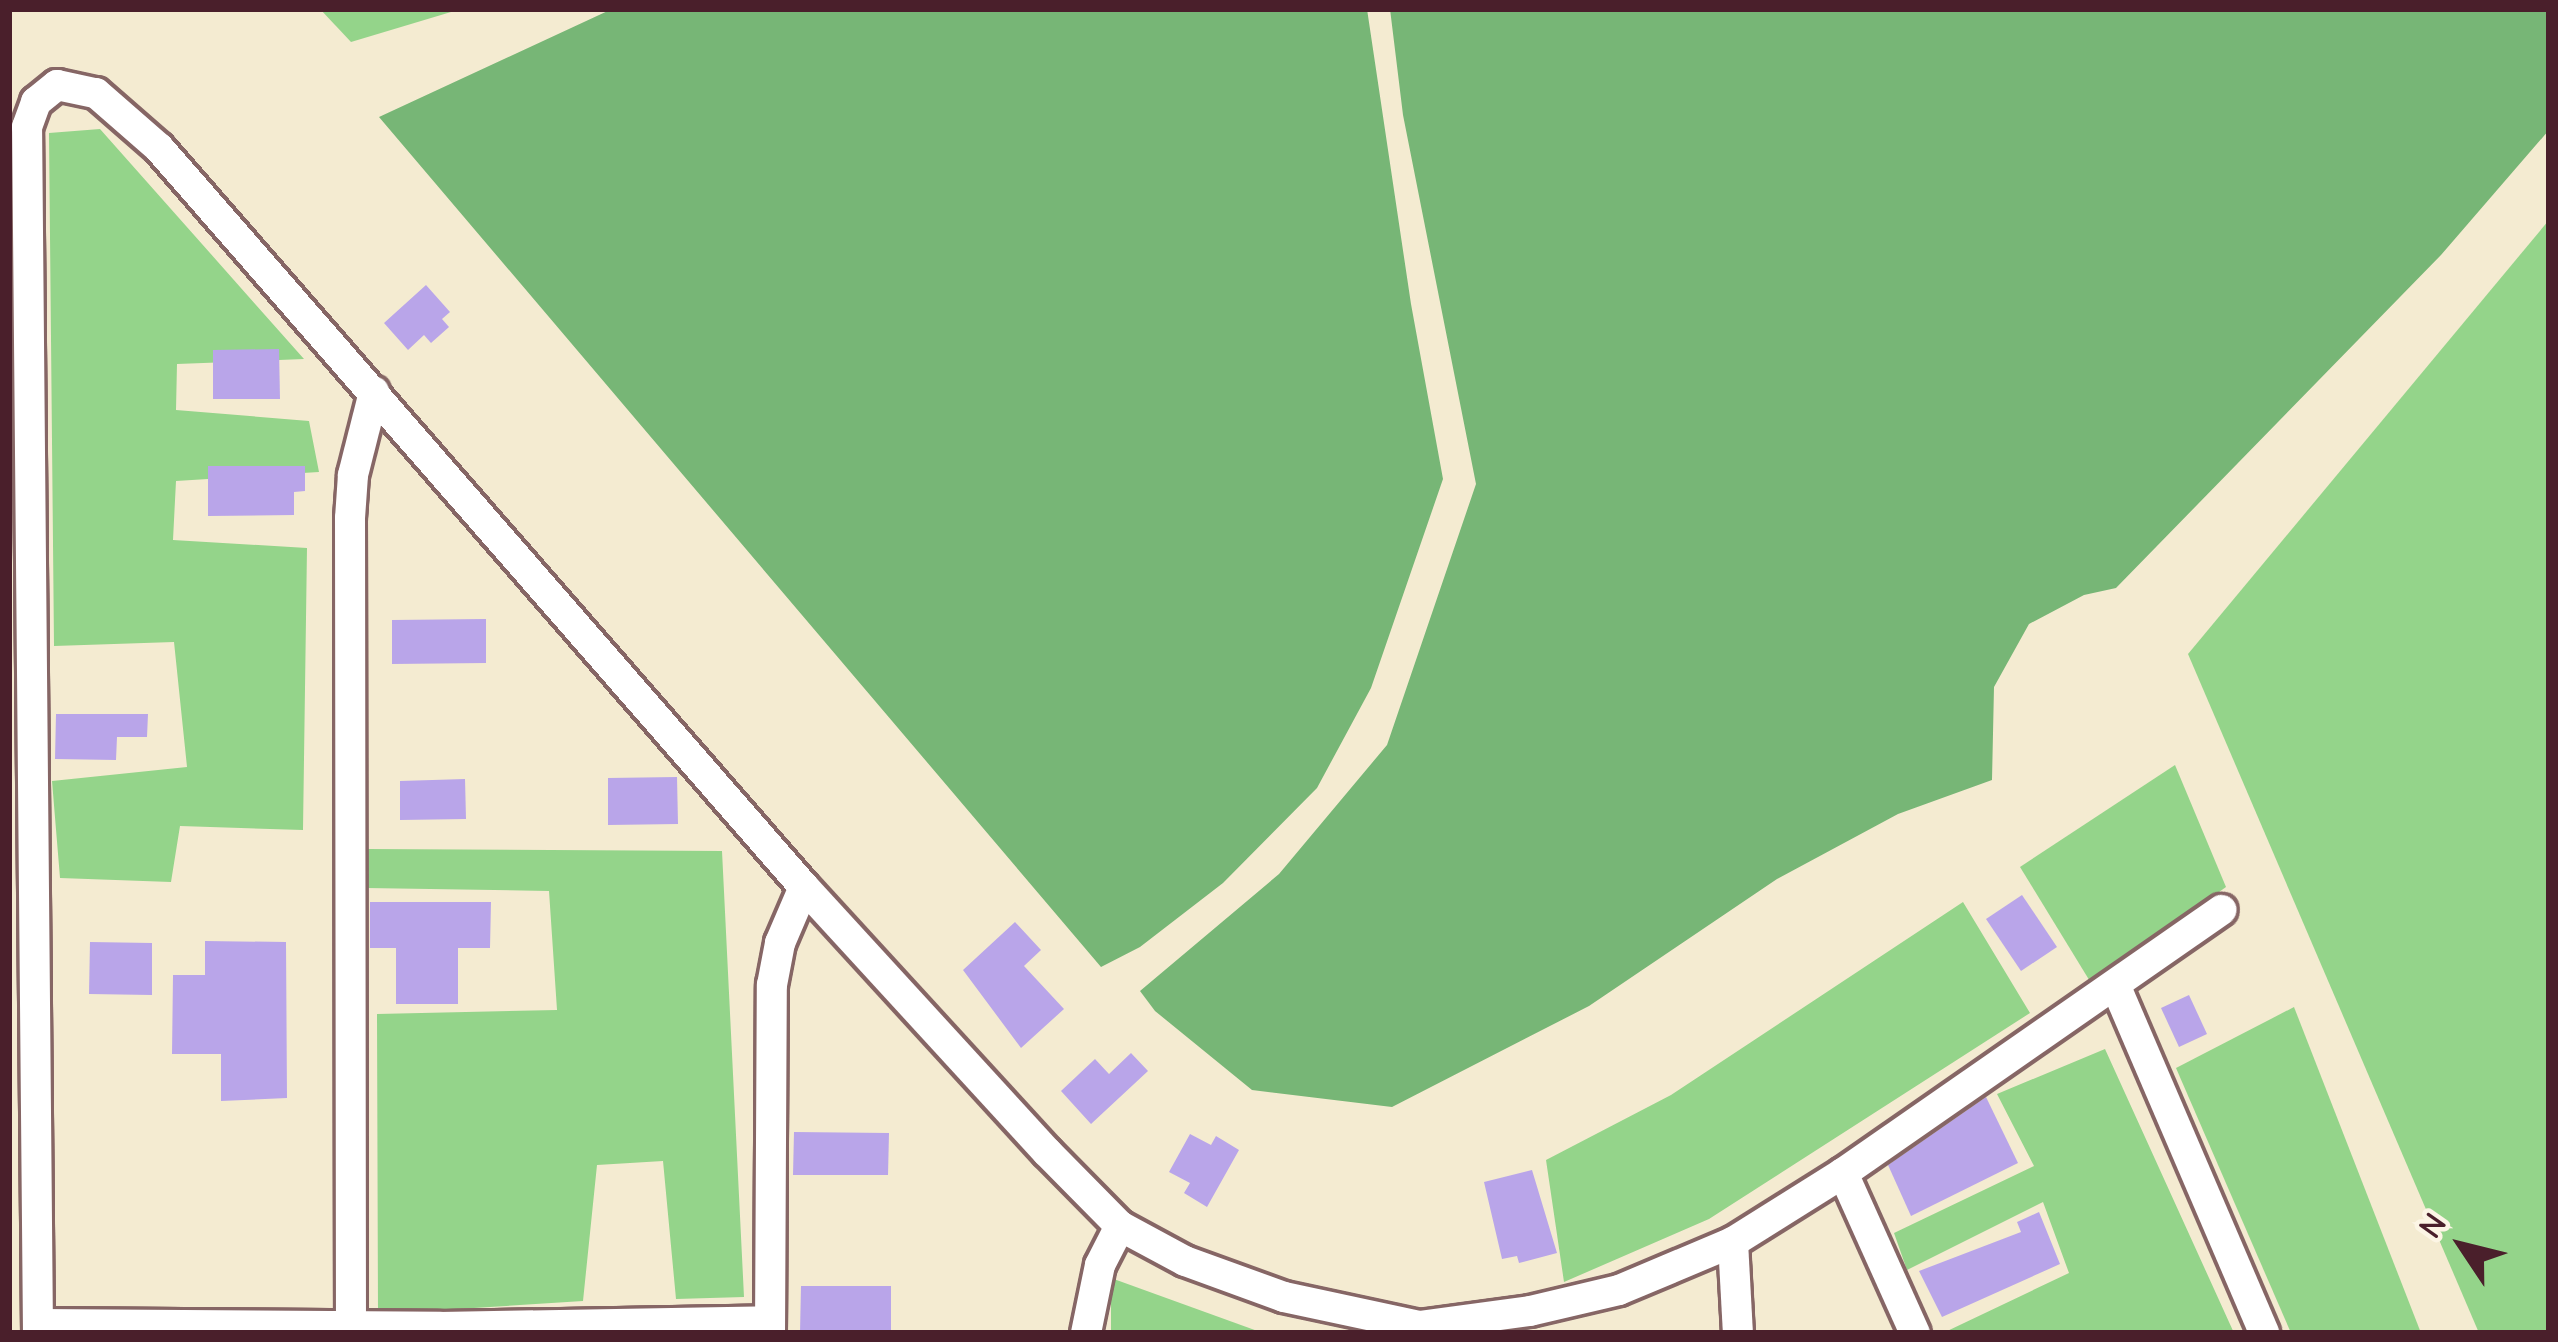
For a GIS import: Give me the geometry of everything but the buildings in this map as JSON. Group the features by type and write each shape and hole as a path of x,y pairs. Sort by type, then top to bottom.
{"street":[{"path":"804,886 780,943 772,985 770,1327 38,1329 27,151 27,127 37,102 57,85 69,85 83,87 122,110 804,886 1120,1226 1185,1261 1284,1297 1419,1329 1619,1290 1733,1242 1844,1173 2222,910"},
{"path":"351,1329 350,518 353,475 374,392"},
{"path":"2116,987 2264,1333"},
{"path":"1844,1173 1915,1333"},
{"path":"1086,1333 1100,1265 1120,1226"},
{"path":"1733,1242 1738,1333"}],"green space":[{"path":"320,9 461,9 351,42"},
{"path":"612,9 1367,9 1411,304 1443,479 1371,688 1317,788 1223,883 1140,947 1101,967 379,117"},
{"path":"1390,9 2549,9 2549,130 2441,255 2116,588 2084,595 2029,624 1994,687 1992,780 1898,814 1777,879 1589,1006 1392,1107 1252,1090 1155,1011 1140,991 1279,874 1387,745 1476,484 1403,115"},
{"path":"100,129 304,359 177,364 176,410 309,421 319,472 176,481 173,540 307,548 303,830 180,826 171,882 60,878 52,781 187,767 174,642 54,646 49,133"},
{"path":"2549,220 2549,1333 2479,1333 2188,654"},
{"path":"2175,765 2226,887 2091,983 2020,867"},
{"path":"367,849 722,851 744,1297 676,1299 663,1161 597,1165 583,1301 378,1314 377,1014 557,1010 549,891 366,888"},
{"path":"1963,902 2030,1013 1709,1219 1564,1282 1546,1160 1671,1095"},
{"path":"2294,1007 2421,1333 2291,1333 2176,1068"},
{"path":"2105,1049 2234,1333 1943,1333 2069,1273 2043,1202 1907,1270 1894,1233 2034,1166 1997,1094"},
{"path":"1111,1278 1263,1333 1111,1333"}]}
